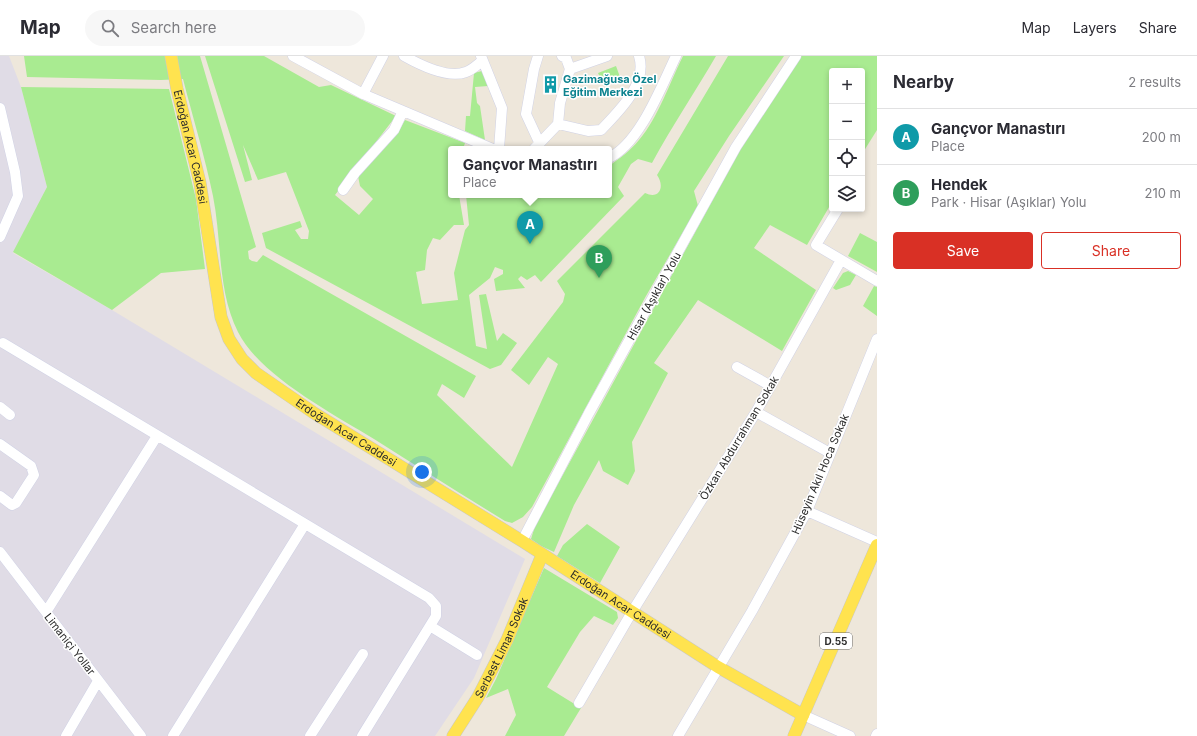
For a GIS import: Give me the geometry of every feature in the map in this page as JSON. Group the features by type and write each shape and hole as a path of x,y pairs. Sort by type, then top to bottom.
{"main road":[{"name":"Erdoğan Acar Caddesi","path":"171,56 177,89 200,183 221,317 229,339 242,359 256,373 314,413 522,541 718,667 803,715"},
{"name":"D.55","path":"794,736 877,545"},
{"name":"Serbest Liman Sokak","path":"453,736 478,697 507,640 542,555"}],"street":[{"path":"293,56 363,94 486,146"},
{"path":"363,94 383,56"},
{"path":"404,56 422,67 447,73 466,72 481,59 502,108 499,146"},
{"path":"538,56 526,114 536,146 558,124 560,103 570,68 566,58 562,56"},
{"path":"570,68 607,56"},
{"path":"558,124 588,130 601,130 626,104 640,76 639,56"},
{"path":"612,156 617,154 636,134 676,56"},
{"name":"Hisar (Aşıklar) Yolu","path":"522,541 589,413 736,147 796,56"},
{"path":"0,108 15,172 18,196 0,237"},
{"path":"343,190 355,173 394,130 403,111"},
{"path":"836,212 816,245 877,280"},
{"name":"Özkan Abdurrahman Sokak","path":"579,703 632,612 756,412 841,260"},
{"name":"Hüseyin Akıl Hoca Sokak","path":"678,736 782,559 807,511 877,339"},
{"path":"3,343 429,598 433,602 437,611 436,616 362,736"},
{"path":"737,367 770,386"},
{"path":"0,407 10,415"},
{"path":"756,412 830,453"},
{"path":"46,612 157,436"},
{"path":"0,444 31,466 34,475 16,503 12,505 0,496"},
{"path":"807,511 877,542"},
{"path":"173,736 305,524"},
{"name":"Limaniçi Yollar","path":"0,552 141,736"},
{"path":"430,626 477,655"},
{"path":"310,736 363,654"},
{"path":"66,736 98,681"},
{"path":"803,715 850,736"}],"shaded area":[{"path":"0,56 9,56 21,87 47,187 13,253 112,310 525,559 474,678 435,736 0,736"}],"green space":[{"path":"24,56 200,56 256,247 248,251 249,259 257,262 263,255 476,376 464,398 442,384 437,395 512,467 558,364 548,357 529,385 511,370 563,302 565,294 557,281 645,193 654,195 660,191 661,183 657,175 728,56 784,56 729,136 694,191 698,206 646,296 532,507 523,517 512,523 505,521 298,392 279,378 248,348 238,332 226,299 213,196 203,152 183,79 161,80 27,77"},
{"path":"205,56 264,56 319,87 331,85 396,116 335,195 359,215 373,199 360,186 358,176 400,129 405,120 465,143 464,146 448,146 448,198 460,198 464,225 454,225 440,240 433,238 427,250 425,270 416,272 422,304 458,300 454,273 465,230 469,225 466,198 612,198 612,164 632,148 646,131 658,111 683,56 716,56 652,163 638,159 631,164 618,187 624,196 541,282 535,275 527,280 521,276 518,279 525,288 496,291 494,279 503,274 503,270 495,267 490,278 469,295 476,346 487,349 479,295 486,294 497,341 503,333 517,343 501,365 490,369 266,248 262,233 300,221 302,227 295,230 301,239 308,239 309,231 286,172 258,180 243,145 252,180 245,182"},
{"path":"801,56 877,56 877,130 865,149 865,68 829,68 829,207 807,245 770,225 754,248 816,290 782,351 698,300 654,363 668,373 632,442 635,471 628,485 603,471 599,460 574,505 554,552 541,546 531,539 535,526 740,150"},
{"path":"616,66 620,77 603,84 598,73"},
{"path":"482,71 488,86 475,87 477,103 480,106 485,140 465,131 466,116 470,116 474,73"},
{"path":"21,87 169,89 196,199 205,269 161,273 112,310 13,252 47,187"},
{"path":"860,233 877,242 877,272 848,256"},
{"path":"848,271 856,275 850,285 836,290 833,288 843,273"},
{"path":"874,286 877,287 877,316 863,306"},
{"path":"587,524 620,547 600,583 557,556 563,545"},
{"path":"544,568 617,612 618,618 613,625 594,616 580,632 547,687 581,708 564,736 505,736 516,715 508,689 486,698 496,679"}],"place":[{"name":"Gazimağusa Özel Eğitim Merkezi","path":"550,85"},
{"name":"Gançvor Manastırı","path":"530,244"},
{"name":"Hendek","path":"599,278"}]}
